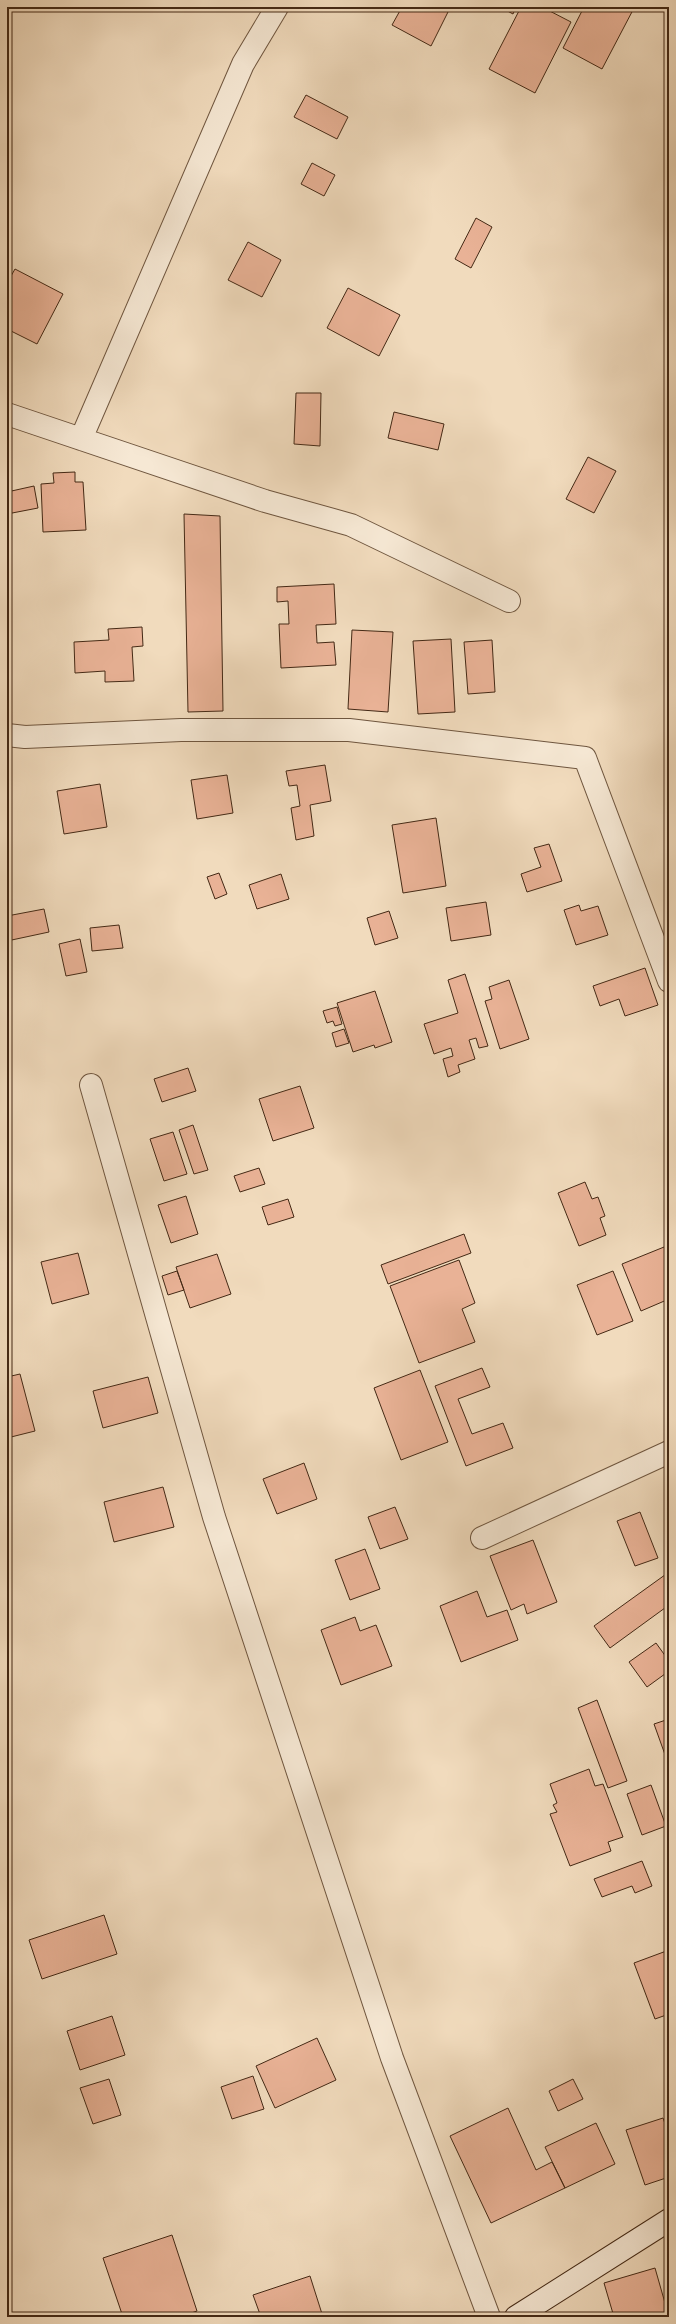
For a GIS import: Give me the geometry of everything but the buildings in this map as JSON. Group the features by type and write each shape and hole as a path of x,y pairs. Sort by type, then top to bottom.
{"street":[{"path":"80,439 243,64 277,7"},
{"path":"7,414 265,501 351,525 509,601"},
{"path":"7,735 26,737 181,730 349,730 585,758 669,981"},
{"path":"91,1085 214,1517 392,2058 489,2317"},
{"path":"482,1538 669,1452"},
{"path":"516,2317 669,2220"}]}
